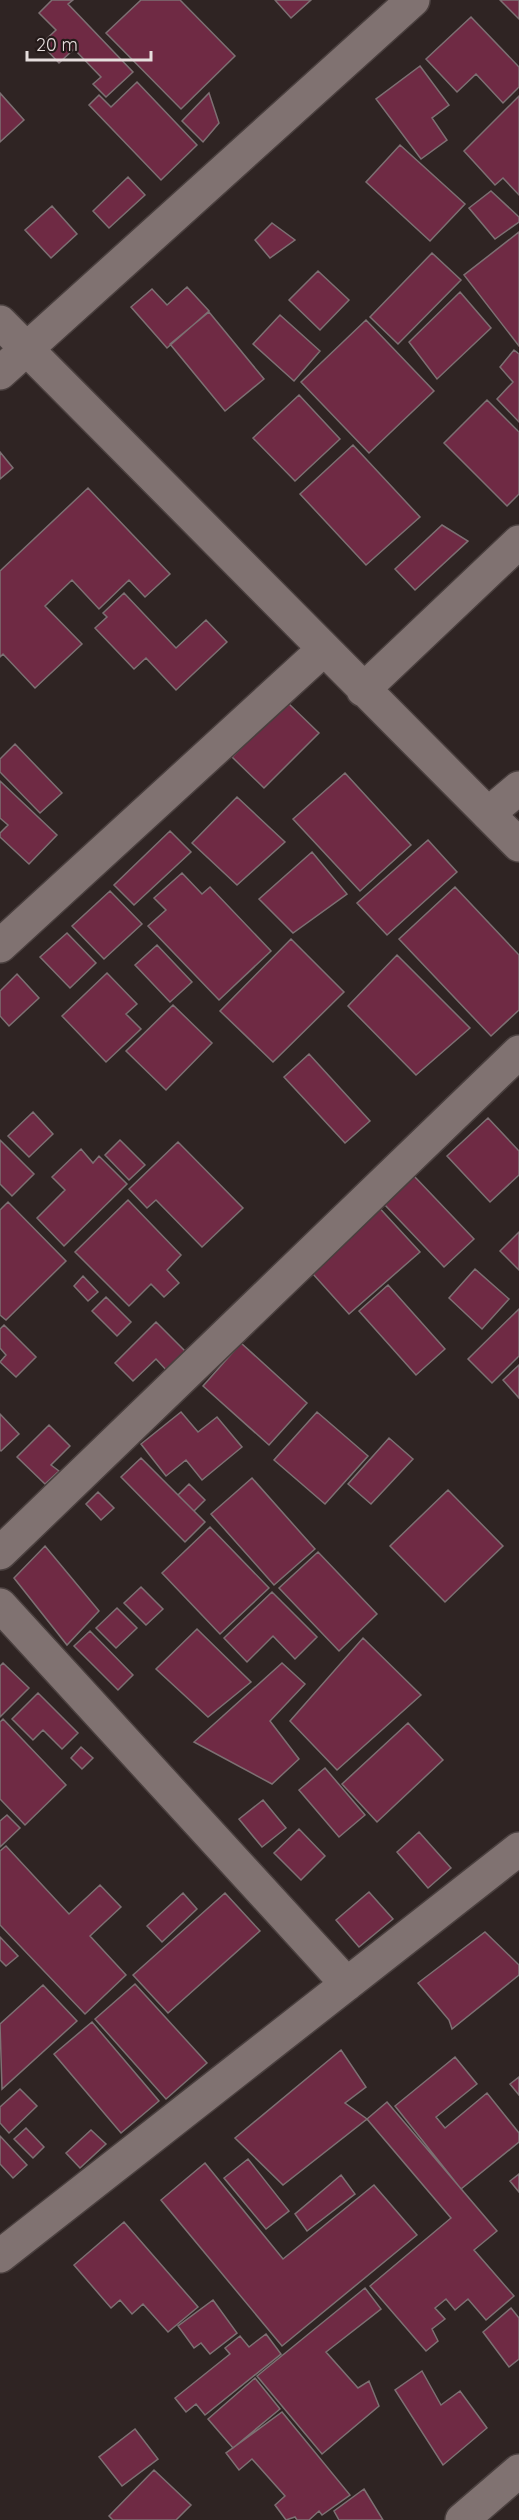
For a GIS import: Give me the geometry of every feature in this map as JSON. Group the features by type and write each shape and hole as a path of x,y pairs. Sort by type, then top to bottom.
{"street":[{"path":"0,373 413,0"},
{"path":"0,322 25,350 519,845"},
{"path":"363,690 519,542"},
{"path":"0,946 323,650"},
{"path":"489,814 519,788"},
{"path":"0,1552 519,1052"},
{"path":"0,1605 347,1984"},
{"path":"0,2256 519,1849"},
{"path":"462,2520 519,2471"}],"building":[{"path":"52,0 73,0 68,4 133,72 106,97 93,84 101,77 74,49 59,63 41,44 56,30 39,13"},
{"path":"141,0 180,0 235,56 181,109 106,33"},
{"path":"275,0 311,0 291,18"},
{"path":"500,0 519,0 519,19"},
{"path":"471,17 519,67 519,87 503,103 476,74 457,92 426,59"},
{"path":"420,66 449,105 432,118 447,140 421,159 376,99"},
{"path":"137,82 197,145 161,180 89,105 99,95 111,107"},
{"path":"0,93 24,120 0,142"},
{"path":"209,93 219,123 203,142 182,121"},
{"path":"519,96 519,195 503,178 495,185 464,151"},
{"path":"400,145 465,204 430,241 366,182"},
{"path":"128,177 145,195 109,228 93,211"},
{"path":"491,191 519,217 519,222 495,239 469,208"},
{"path":"52,206 77,234 51,258 25,230"},
{"path":"272,223 295,240 270,258 255,240"},
{"path":"519,232 519,346 464,275"},
{"path":"432,253 461,280 398,344 370,317"},
{"path":"318,271 349,300 320,330 289,300"},
{"path":"187,287 209,311 167,348 131,307 152,289 167,305"},
{"path":"460,292 491,328 437,379 409,342"},
{"path":"209,312 264,379 225,411 170,344"},
{"path":"280,315 320,351 294,381 253,344"},
{"path":"366,320 434,391 369,453 301,382"},
{"path":"514,350 519,354 519,422 497,399 513,382 500,367"},
{"path":"299,395 340,439 295,481 253,438"},
{"path":"487,400 519,432 519,494 507,506 444,443"},
{"path":"353,445 420,517 366,565 300,494"},
{"path":"0,452 13,468 0,479"},
{"path":"88,488 170,574 145,597 129,580 99,609 72,580 45,606 82,644 35,688 3,654 0,657 0,571"},
{"path":"442,525 468,541 415,590 395,569"},
{"path":"124,593 176,648 206,620 227,642 176,690 146,658 134,669 95,628 107,617 103,613"},
{"path":"287,702 319,733 264,788 232,757"},
{"path":"15,744 62,793 40,813 0,772 0,759"},
{"path":"345,773 411,845 360,891 293,819"},
{"path":"0,781 57,835 29,864 0,837 0,833 8,825 0,818"},
{"path":"237,797 285,842 237,885 192,843"},
{"path":"170,831 191,852 134,905 114,885"},
{"path":"428,840 457,872 387,935 357,903"},
{"path":"312,852 347,894 293,933 259,899"},
{"path":"182,873 202,894 210,887 271,951 219,1000 148,926 166,910 154,898"},
{"path":"455,887 519,955 519,1010 491,1036 399,939"},
{"path":"110,891 142,924 104,959 72,926"},
{"path":"67,933 96,963 70,988 40,957"},
{"path":"291,939 344,992 273,1062 220,1011"},
{"path":"157,945 192,982 170,1002 135,965"},
{"path":"397,955 470,1028 416,1075 348,1006"},
{"path":"107,973 137,1004 126,1014 141,1029 106,1062 62,1016"},
{"path":"17,974 39,998 9,1026 0,1016 0,991"},
{"path":"173,1005 212,1043 166,1090 126,1051"},
{"path":"309,1054 370,1121 345,1143 284,1077"},
{"path":"33,1112 53,1134 29,1157 8,1136"},
{"path":"488,1118 519,1151 519,1175 490,1202 447,1156"},
{"path":"0,1140 34,1174 12,1196 0,1184"},
{"path":"120,1140 145,1165 129,1180 105,1155"},
{"path":"178,1142 243,1208 202,1247 156,1200 147,1208 129,1189"},
{"path":"81,1149 93,1163 99,1156 127,1184 64,1246 37,1218 65,1190 52,1177"},
{"path":"414,1176 474,1239 444,1267 384,1204"},
{"path":"128,1200 181,1255 167,1270 179,1283 164,1297 151,1284 129,1306 75,1252"},
{"path":"8,1202 66,1261 6,1320 0,1315 0,1210"},
{"path":"374,1202 420,1252 349,1314 304,1264"},
{"path":"519,1232 519,1270 500,1251"},
{"path":"475,1269 509,1299 482,1329 449,1298"},
{"path":"83,1276 98,1292 88,1301 74,1286"},
{"path":"388,1285 445,1349 416,1375 359,1311"},
{"path":"106,1297 131,1322 117,1336 92,1311"},
{"path":"519,1309 519,1356 492,1383 468,1359"},
{"path":"156,1322 188,1354 169,1373 156,1359 133,1381 115,1363"},
{"path":"4,1325 36,1357 16,1377 0,1362 6,1355 0,1348 0,1329"},
{"path":"241,1343 307,1403 269,1445 203,1386"},
{"path":"519,1365 519,1398 503,1380"},
{"path":"181,1412 198,1432 217,1417 242,1447 202,1480 186,1460 166,1476 141,1444"},
{"path":"317,1412 368,1456 325,1504 274,1460"},
{"path":"0,1414 19,1434 1,1451 0,1450"},
{"path":"49,1425 70,1446 51,1465 59,1471 45,1484 17,1457"},
{"path":"389,1438 413,1459 371,1504 348,1484"},
{"path":"141,1458 205,1522 185,1542 121,1477"},
{"path":"252,1478 315,1549 274,1585 211,1514"},
{"path":"189,1484 205,1500 194,1511 178,1495"},
{"path":"448,1490 503,1546 445,1602 390,1546"},
{"path":"98,1492 114,1508 101,1520 86,1504"},
{"path":"210,1527 269,1588 220,1634 162,1573"},
{"path":"45,1546 99,1611 67,1645 14,1578"},
{"path":"318,1552 377,1614 339,1651 279,1588"},
{"path":"141,1587 163,1609 146,1625 124,1603"},
{"path":"272,1592 317,1637 295,1659 273,1636 247,1662 224,1638"},
{"path":"117,1608 137,1628 116,1648 96,1628"},
{"path":"197,1629 251,1682 208,1717 156,1669"},
{"path":"90,1631 133,1675 118,1690 74,1646"},
{"path":"363,1638 421,1695 337,1770 290,1721"},
{"path":"3,1663 29,1688 0,1717 0,1666"},
{"path":"282,1663 305,1684 270,1721 299,1759 272,1784 194,1742"},
{"path":"38,1693 78,1733 62,1749 43,1730 33,1740 12,1719"},
{"path":"3,1719 66,1785 25,1825 0,1799 0,1722"},
{"path":"408,1723 443,1760 377,1822 342,1784"},
{"path":"81,1747 93,1758 82,1769 71,1758"},
{"path":"325,1768 365,1815 339,1837 299,1790"},
{"path":"263,1800 286,1828 262,1847 239,1819"},
{"path":"7,1815 20,1828 0,1847 0,1821"},
{"path":"299,1829 325,1856 301,1880 274,1853"},
{"path":"419,1832 451,1868 428,1888 397,1852"},
{"path":"6,1846 69,1914 100,1885 121,1907 90,1936 126,1975 85,2014 0,1925 0,1851"},
{"path":"369,1892 393,1919 359,1947 336,1920"},
{"path":"183,1893 197,1909 162,1942 147,1926"},
{"path":"225,1893 260,1931 168,2013 133,1975"},
{"path":"485,1932 519,1965 519,1975 452,2029 449,2020 418,1983"},
{"path":"0,1937 18,1956 6,1966 0,1960"},
{"path":"135,1984 207,2063 166,2099 95,2019"},
{"path":"43,1985 77,2021 2,2089 0,2024"},
{"path":"92,2022 159,2101 121,2133 54,2054"},
{"path":"341,2050 366,2087 345,2103 367,2119 283,2185 235,2138"},
{"path":"455,2057 477,2084 436,2117 445,2128 487,2093 519,2133 519,2142 461,2189 395,2106"},
{"path":"519,2077 519,2095 510,2084"},
{"path":"20,2089 37,2106 9,2133 0,2123 0,2107"},
{"path":"387,2102 497,2231 474,2250 514,2296 486,2320 468,2299 455,2310 446,2299 435,2308 445,2319 432,2329 438,2341 426,2351 370,2286 451,2218 367,2119"},
{"path":"26,2128 44,2147 33,2158 14,2139"},
{"path":"91,2130 106,2144 80,2168 66,2153"},
{"path":"0,2136 27,2165 13,2178 0,2164"},
{"path":"248,2159 289,2211 266,2229 224,2178"},
{"path":"205,2163 283,2259 374,2185 417,2235 282,2346 161,2200"},
{"path":"519,2174 519,2192 510,2181"},
{"path":"341,2175 355,2194 307,2231 295,2214"},
{"path":"124,2222 198,2307 168,2332 143,2304 132,2314 120,2300 111,2308 74,2265"},
{"path":"365,2288 381,2309 326,2352 358,2388 369,2381 379,2406 322,2454 257,2376"},
{"path":"213,2300 237,2333 210,2354 201,2343 194,2348 178,2326"},
{"path":"511,2308 519,2318 519,2359 509,2367 483,2332"},
{"path":"266,2334 281,2354 205,2415 196,2404 186,2412 175,2398 230,2354 225,2348 240,2336 249,2347"},
{"path":"422,2371 441,2405 460,2391 487,2428 443,2465 395,2390"},
{"path":"255,2378 280,2409 233,2448 208,2419"},
{"path":"282,2412 350,2495 322,2515 319,2511 309,2520 297,2520 295,2517 286,2520 275,2505 285,2496 252,2459 239,2470 226,2453"},
{"path":"135,2429 158,2459 122,2486 99,2457"},
{"path":"154,2470 191,2505 176,2520 113,2520 109,2516"},
{"path":"364,2489 383,2520 339,2520 334,2511"}]}
